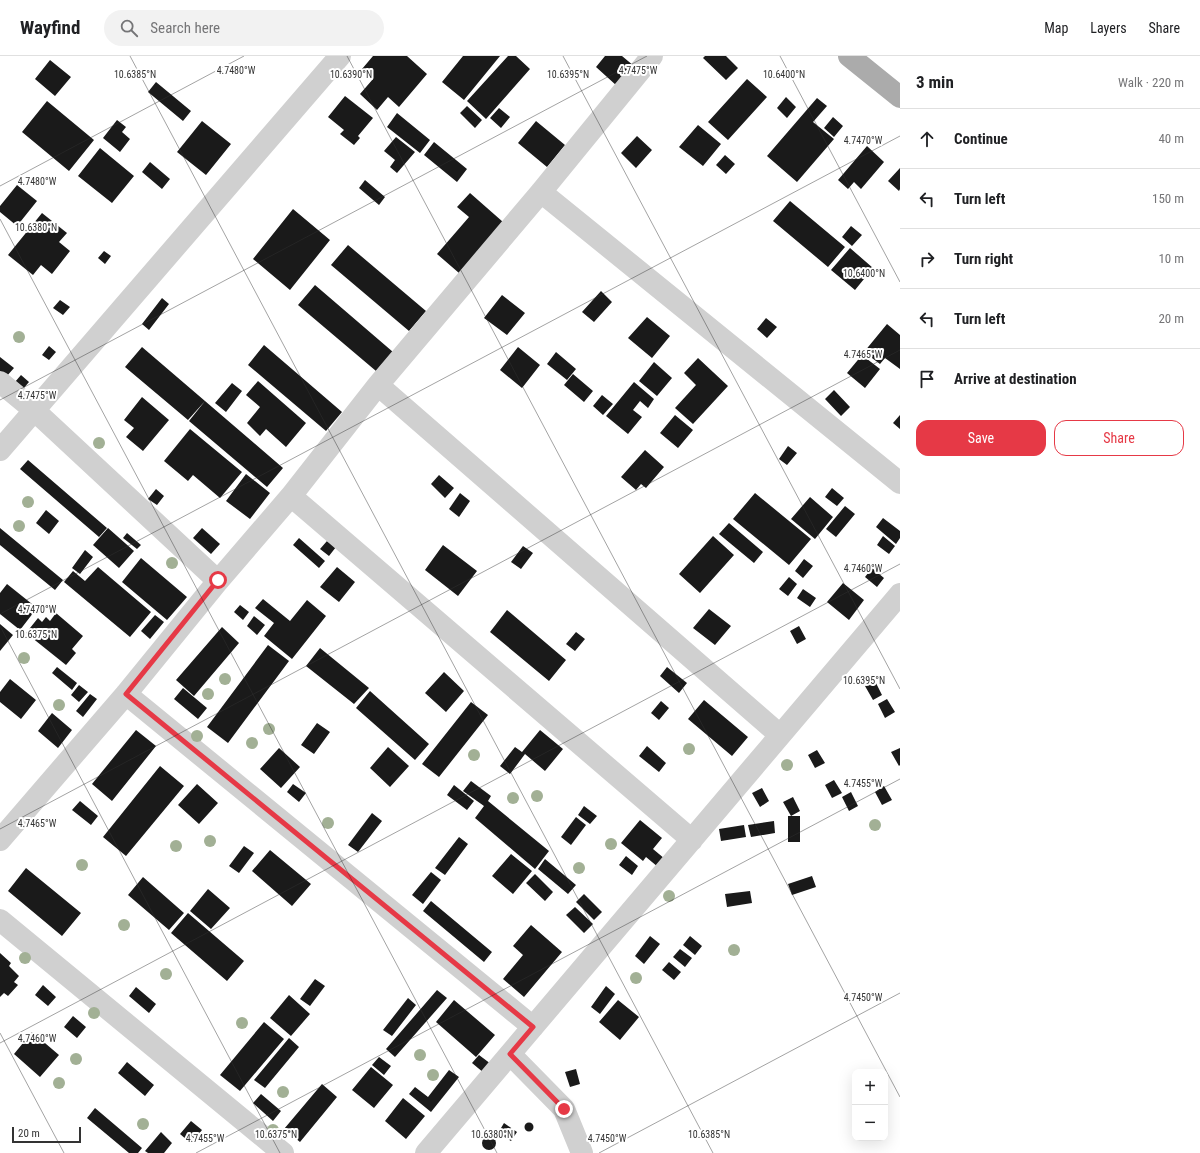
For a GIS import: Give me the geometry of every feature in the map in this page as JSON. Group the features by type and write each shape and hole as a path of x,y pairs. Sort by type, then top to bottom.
{"main road":[{"path":"849,56 900,97"}],"street":[{"path":"0,450 340,56"},
{"path":"0,840 126,694 218,580 291,496 378,385 541,192 652,56"},
{"path":"541,192 900,483"},
{"path":"0,382 34,410 218,580"},
{"path":"378,385 780,735"},
{"path":"291,496 692,840"},
{"path":"426,1153 900,594"},
{"path":"126,694 533,1027"},
{"path":"0,920 283,1153"},
{"path":"510,1054 564,1109 582,1153"}],"building":[{"path":"373,56 407,56 427,74 399,107 388,97 377,110 360,94 373,79 362,69"},
{"path":"463,56 500,56 464,100 442,82"},
{"path":"508,56 516,56 530,69 486,119 467,101"},
{"path":"605,56 622,56 634,66 617,86 596,67"},
{"path":"705,56 726,56 738,68 726,80 703,58"},
{"path":"50,60 71,77 55,96 35,79"},
{"path":"747,79 767,97 728,140 708,122"},
{"path":"156,82 191,111 183,121 148,92"},
{"path":"345,96 373,118 358,136 360,138 354,145 340,134 344,130 328,117"},
{"path":"786,97 796,107 787,118 777,108"},
{"path":"817,98 827,106 813,122 834,139 797,182 767,156"},
{"path":"47,101 94,140 69,171 22,132"},
{"path":"467,106 482,120 475,128 460,113"},
{"path":"499,108 510,117 501,128 490,118"},
{"path":"397,113 430,140 420,153 387,127"},
{"path":"833,117 843,126 834,137 824,128"},
{"path":"117,120 126,127 122,132 130,139 120,152 103,138"},
{"path":"202,121 231,144 206,175 177,152"},
{"path":"536,121 565,145 547,167 518,143"},
{"path":"698,125 721,144 703,166 679,147"},
{"path":"637,136 652,150 636,168 621,153"},
{"path":"396,137 415,152 397,173 390,167 395,160 384,151"},
{"path":"434,142 467,169 457,182 424,155"},
{"path":"867,146 884,162 861,189 854,182 848,189 838,180"},
{"path":"100,148 134,176 112,203 78,176"},
{"path":"725,155 735,164 726,174 716,165"},
{"path":"150,162 170,179 162,189 142,172"},
{"path":"900,168 900,189 899,191 888,181"},
{"path":"365,180 385,197 379,205 359,188"},
{"path":"17,185 37,201 17,226 0,212 0,206"},
{"path":"470,193 503,222 459,273 437,254 469,217 457,207"},
{"path":"790,201 845,247 828,267 773,221"},
{"path":"293,209 330,240 290,290 253,259"},
{"path":"42,213 67,233 59,242 70,251 52,274 41,265 33,275 8,255"},
{"path":"851,226 862,235 852,246 842,237"},
{"path":"348,245 426,311 409,331 331,265"},
{"path":"850,248 873,268 855,290 831,270"},
{"path":"104,251 111,256 105,264 98,258"},
{"path":"315,285 393,352 376,371 298,305"},
{"path":"601,291 612,302 594,322 582,312"},
{"path":"502,295 525,313 507,335 484,318"},
{"path":"162,298 169,304 149,330 142,324"},
{"path":"60,300 70,307 63,315 53,308"},
{"path":"647,317 670,336 652,358 628,338"},
{"path":"766,318 777,327 767,338 757,329"},
{"path":"887,324 900,335 900,369 885,358 880,364 864,352"},
{"path":"264,345 342,412 326,431 248,365"},
{"path":"49,346 56,352 49,360 42,355"},
{"path":"142,347 205,401 188,420 125,367"},
{"path":"518,347 540,365 522,388 500,370"},
{"path":"556,352 576,369 567,380 547,364"},
{"path":"862,355 880,369 865,388 847,373"},
{"path":"0,357 14,368 6,377 0,372"},
{"path":"698,358 728,386 693,424 675,408 696,385 684,373"},
{"path":"654,362 672,378 657,396 639,381"},
{"path":"573,374 593,391 584,402 564,385"},
{"path":"21,375 29,382 23,389 15,382"},
{"path":"258,381 306,423 286,447 266,429 260,436 247,423 260,407 246,395"},
{"path":"634,382 654,399 648,408 640,401 633,410 642,417 628,434 606,416"},
{"path":"232,383 242,391 226,412 215,403"},
{"path":"834,390 850,407 841,416 825,399"},
{"path":"602,395 613,404 603,415 593,406"},
{"path":"142,397 169,420 143,451 126,437 134,428 124,420"},
{"path":"205,401 283,468 267,487 189,421"},
{"path":"675,415 693,430 678,448 660,433"},
{"path":"900,415 900,429 893,423"},
{"path":"190,429 242,472 220,498 193,475 188,481 164,461"},
{"path":"788,446 797,453 787,465 779,459"},
{"path":"645,450 664,467 646,488 641,484 636,490 621,477"},
{"path":"28,460 107,528 99,537 20,469"},
{"path":"246,474 270,493 250,519 226,501"},
{"path":"439,475 454,488 445,498 431,484"},
{"path":"832,488 844,498 837,506 825,497"},
{"path":"156,489 164,496 157,505 148,499"},
{"path":"460,493 470,501 459,517 449,509"},
{"path":"755,493 811,539 789,565 733,519"},
{"path":"810,497 833,517 815,539 791,519"},
{"path":"845,506 855,514 836,537 826,529"},
{"path":"46,510 59,521 49,534 36,523"},
{"path":"883,518 900,531 900,538 896,544 876,527"},
{"path":"729,523 763,552 754,563 719,534"},
{"path":"0,528 63,580 55,590 0,545"},
{"path":"108,528 134,551 119,568 93,545"},
{"path":"202,528 220,544 211,554 193,538"},
{"path":"127,533 141,545 137,549 123,538"},
{"path":"713,536 734,555 700,593 679,574"},
{"path":"883,536 895,546 889,554 877,545"},
{"path":"299,538 325,561 319,568 293,545"},
{"path":"327,541 336,547 329,556 320,549"},
{"path":"443,545 477,571 458,596 425,570"},
{"path":"523,546 533,553 521,569 511,562"},
{"path":"85,550 93,557 80,574 72,568"},
{"path":"141,558 187,597 167,620 122,582"},
{"path":"804,559 813,566 803,578 795,571"},
{"path":"98,567 151,612 130,637 64,582 73,571 85,581"},
{"path":"337,567 355,582 339,602 320,587"},
{"path":"872,568 884,578 877,587 865,577"},
{"path":"789,577 797,584 788,596 779,589"},
{"path":"843,583 864,600 849,620 827,602"},
{"path":"7,584 37,608 20,630 0,614 0,593"},
{"path":"803,589 816,598 810,607 797,598"},
{"path":"263,599 290,621 307,600 326,616 292,659 264,636 274,623 255,608"},
{"path":"240,605 249,612 243,620 234,612"},
{"path":"709,609 731,626 715,645 693,628"},
{"path":"507,610 566,660 549,681 490,632"},
{"path":"56,613 83,636 72,649 76,653 66,665 26,633 38,618 42,622 46,617 50,621"},
{"path":"155,615 164,622 150,639 141,631"},
{"path":"254,616 265,625 257,635 247,626"},
{"path":"0,624 13,635 0,651"},
{"path":"799,626 806,639 797,644 790,631"},
{"path":"222,627 239,643 194,696 176,680"},
{"path":"576,632 585,639 575,651 566,644"},
{"path":"268,645 289,661 228,743 207,727"},
{"path":"320,648 369,688 354,704 306,666"},
{"path":"57,667 77,683 72,690 52,673"},
{"path":"667,667 687,683 679,693 660,676"},
{"path":"444,672 464,691 446,712 425,693"},
{"path":"10,679 36,700 21,719 0,702 0,692"},
{"path":"875,681 882,695 873,700 865,686"},
{"path":"79,685 88,692 79,702 71,695"},
{"path":"183,688 207,708 198,719 174,699"},
{"path":"370,691 429,744 415,760 356,708"},
{"path":"90,694 97,699 83,717 76,711"},
{"path":"887,699 895,712 885,718 878,704"},
{"path":"704,700 748,737 732,756 688,719"},
{"path":"661,701 669,708 659,720 651,713"},
{"path":"471,702 488,715 439,777 422,764"},
{"path":"52,713 72,730 58,748 38,731"},
{"path":"317,723 330,732 314,754 301,745"},
{"path":"136,730 156,746 112,801 92,784"},
{"path":"540,730 563,749 545,771 525,754 510,774 500,766 515,747 522,752"},
{"path":"647,746 666,763 659,772 639,756"},
{"path":"388,747 409,766 390,787 370,768"},
{"path":"279,748 300,767 281,788 260,769"},
{"path":"900,748 900,765 899,766 891,752"},
{"path":"817,750 825,763 815,768 808,755"},
{"path":"160,766 184,786 126,856 103,837"},
{"path":"834,780 842,793 832,798 825,785"},
{"path":"471,781 491,796 488,801 549,851 535,869 475,818 484,806 463,791"},
{"path":"197,784 218,803 199,824 178,805"},
{"path":"293,784 306,793 299,802 287,792"},
{"path":"454,785 474,801 467,810 447,795"},
{"path":"884,786 892,800 882,805 875,792"},
{"path":"762,788 769,801 760,807 752,793"},
{"path":"851,792 858,806 849,811 842,797"},
{"path":"793,797 800,811 791,816 783,802"},
{"path":"80,801 98,816 91,825 72,810"},
{"path":"584,806 597,816 590,824 578,815"},
{"path":"372,813 382,821 358,852 348,845"},
{"path":"788,816 800,816 800,842 788,842"},
{"path":"576,817 586,825 571,845 561,837"},
{"path":"640,820 662,838 653,849 665,859 658,867 646,857 643,861 621,843"},
{"path":"774,821 775,833 751,837 748,825"},
{"path":"744,825 746,837 721,841 719,829"},
{"path":"459,837 468,844 445,875 435,868"},
{"path":"244,846 254,853 239,873 229,866"},
{"path":"270,850 311,884 292,906 252,871"},
{"path":"511,854 532,871 513,894 492,876"},
{"path":"626,856 638,866 632,875 619,865"},
{"path":"545,859 576,885 568,894 538,869"},
{"path":"26,868 81,913 62,936 8,891"},
{"path":"431,872 441,880 423,904 412,895"},
{"path":"535,874 553,892 545,901 526,883"},
{"path":"812,876 816,887 792,895 788,884"},
{"path":"143,877 184,913 169,930 128,895"},
{"path":"208,889 230,908 211,929 190,911"},
{"path":"750,891 752,903 727,907 725,894"},
{"path":"584,894 602,912 594,920 576,902"},
{"path":"431,901 492,952 484,962 423,911"},
{"path":"575,907 593,924 584,933 566,915"},
{"path":"188,913 244,961 227,981 171,933"},
{"path":"531,925 562,952 524,997 503,979 523,955 513,946"},
{"path":"650,936 660,944 644,964 635,956"},
{"path":"690,936 702,946 695,955 683,945"},
{"path":"680,949 692,958 685,967 673,957"},
{"path":"0,953 11,963 9,966 19,976 14,982 18,985 8,996 4,993 0,997"},
{"path":"669,962 681,972 674,980 662,970"},
{"path":"315,979 325,986 310,1006 300,999"},
{"path":"43,985 56,997 48,1006 35,995"},
{"path":"606,986 615,994 600,1014 591,1007"},
{"path":"136,987 156,1004 149,1013 129,996"},
{"path":"437,990 447,998 395,1057 386,1049"},
{"path":"289,995 310,1014 291,1036 270,1018"},
{"path":"408,998 416,1005 392,1036 383,1030"},
{"path":"454,1000 495,1035 476,1057 436,1022"},
{"path":"618,1000 639,1017 620,1040 599,1022"},
{"path":"73,1016 86,1027 77,1038 64,1027"},
{"path":"264,1022 284,1039 240,1091 220,1075"},
{"path":"32,1032 59,1055 40,1077 14,1054"},
{"path":"289,1038 299,1047 265,1088 254,1080"},
{"path":"479,1055 491,1064 484,1073 472,1063"},
{"path":"379,1057 391,1066 384,1075 372,1065"},
{"path":"127,1062 154,1085 145,1096 118,1073"},
{"path":"371,1067 393,1085 374,1108 352,1090"},
{"path":"576,1069 580,1084 570,1087 565,1072"},
{"path":"449,1070 459,1077 431,1112 409,1094 415,1087 428,1097"},
{"path":"322,1084 337,1097 300,1142 284,1129"},
{"path":"261,1094 281,1111 273,1121 253,1103"},
{"path":"403,1098 425,1116 406,1139 385,1121"},
{"path":"95,1108 142,1148 138,1153 129,1153 87,1118"},
{"path":"191,1121 202,1130 195,1139 190,1135 187,1140 180,1134"},
{"path":"529,1122 534,1127 529,1132 524,1127"},
{"path":"504,1123 517,1132 511,1141 498,1133"},
{"path":"161,1132 172,1143 164,1153 148,1153 145,1151"},
{"path":"489,1136 494,1138 496,1143 494,1148 489,1150 484,1148 482,1143 484,1138"}],"route":[{"path":"218,580 126,694 533,1027 510,1054 564,1109"}]}
